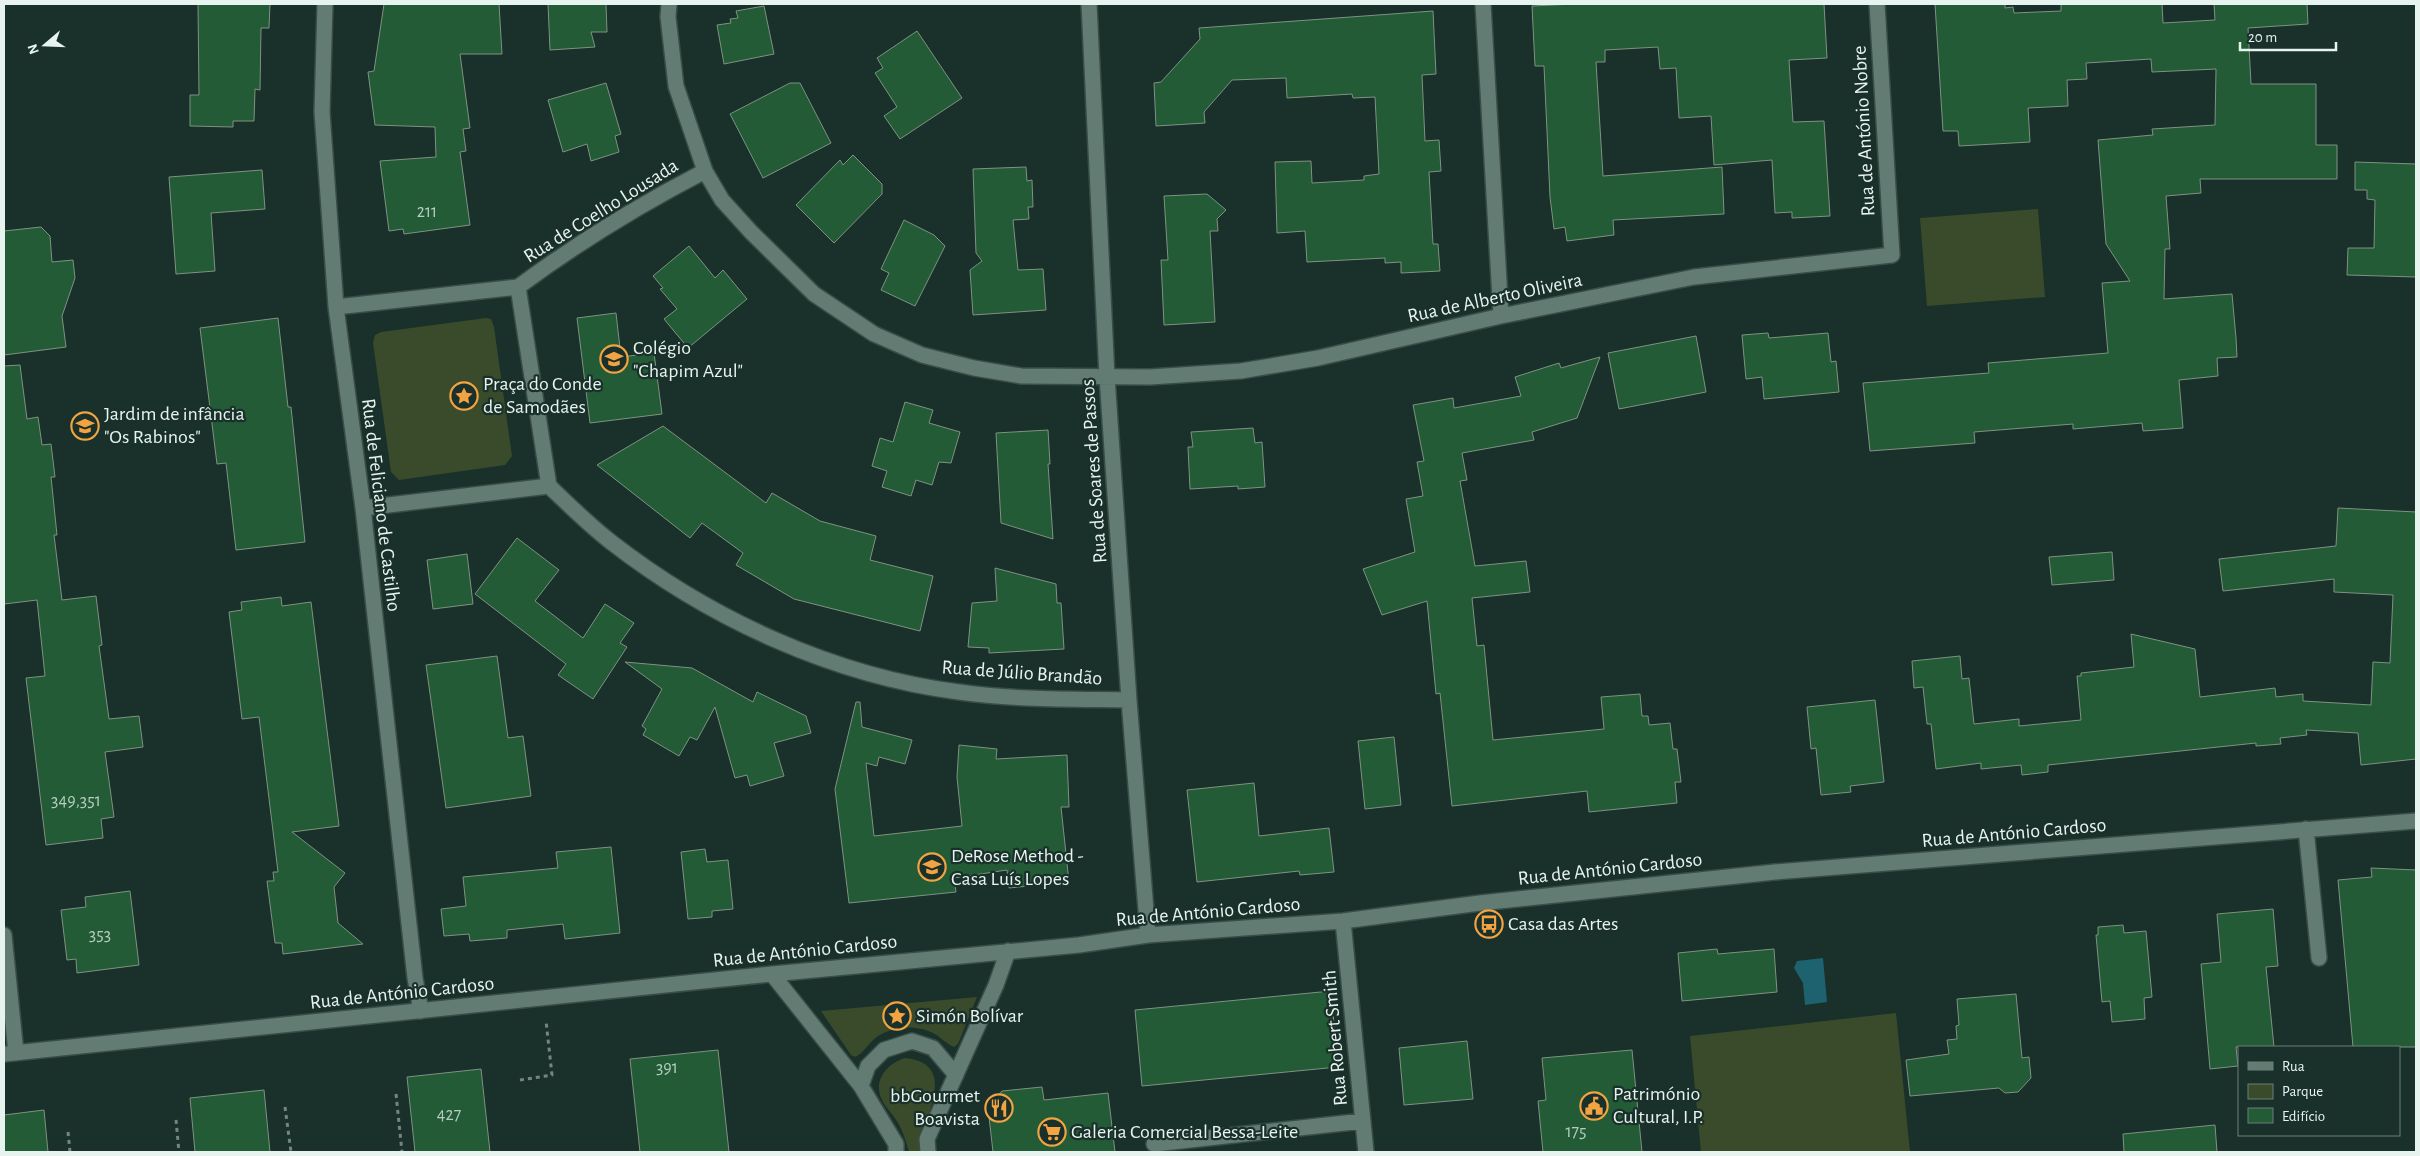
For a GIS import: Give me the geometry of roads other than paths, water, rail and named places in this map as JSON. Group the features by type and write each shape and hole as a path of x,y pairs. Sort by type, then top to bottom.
{"street":[{"name":"Rua de Feliciano de Castilho","path":"325,4 322,112 336,307 363,508 421,1011"},
{"name":"Rua de Alberto Oliveira","path":"669,4 668,17 676,86 706,171 728,206 814,294 874,334 922,355 983,369 1021,376 1107,377 1150,377 1242,370 1318,358 1501,316 1694,277 1892,255"},
{"name":"Rua de Soares de Passos","path":"1089,4 1107,377 1129,700 1148,935"},
{"path":"1483,4 1501,316"},
{"name":"Rua de António Nobre","path":"1877,4 1892,255"},
{"name":"Rua de Coelho Lousada","path":"518,287 546,266 674,188 706,171"},
{"path":"336,307 518,287 549,486 363,508"},
{"name":"Rua de Júlio Brandão","path":"549,486 611,542 684,592 762,636 884,677 958,692 1036,698 1129,700"},
{"name":"Rua de António Cardoso","path":"10,1054 1148,935 1343,921 1480,902 1775,872 2416,821"},
{"path":"2306,829 2319,958"},
{"name":"Rua Robert Smith","path":"1343,921 1366,1152"},
{"path":"4,935 10,1054"},
{"path":"928,1152 927,1139 996,985 1008,951"},
{"path":"772,974 861,1086 896,1144 896,1152"},
{"path":"861,1086 868,1066 884,1050 912,1041 933,1048 956,1075"},
{"path":"1154,1144 1363,1121"}],"water":[{"path":"1823,958 1827,1002 1805,1005 1803,983 1794,968 1797,961"}],"place":[{"name":"Colégio \"Chapim Azul\"","path":"614,359"},
{"name":"Praça do Conde de Samodães","path":"464,396"},
{"name":"Jardim de infância \"Os Rabinos\"","path":"85,426"},
{"name":"DeRose Method - Casa Luís Lopes","path":"932,867"},
{"name":"Casa das Artes","path":"1489,924"},
{"name":"Simón Bolívar","path":"897,1016"},
{"name":"Património Cultural, I.P.","path":"1594,1106"},
{"name":"bbGourmet Boavista","path":"999,1108"},
{"name":"Galeria Comercial Bessa-Leite","path":"1052,1132"}]}
